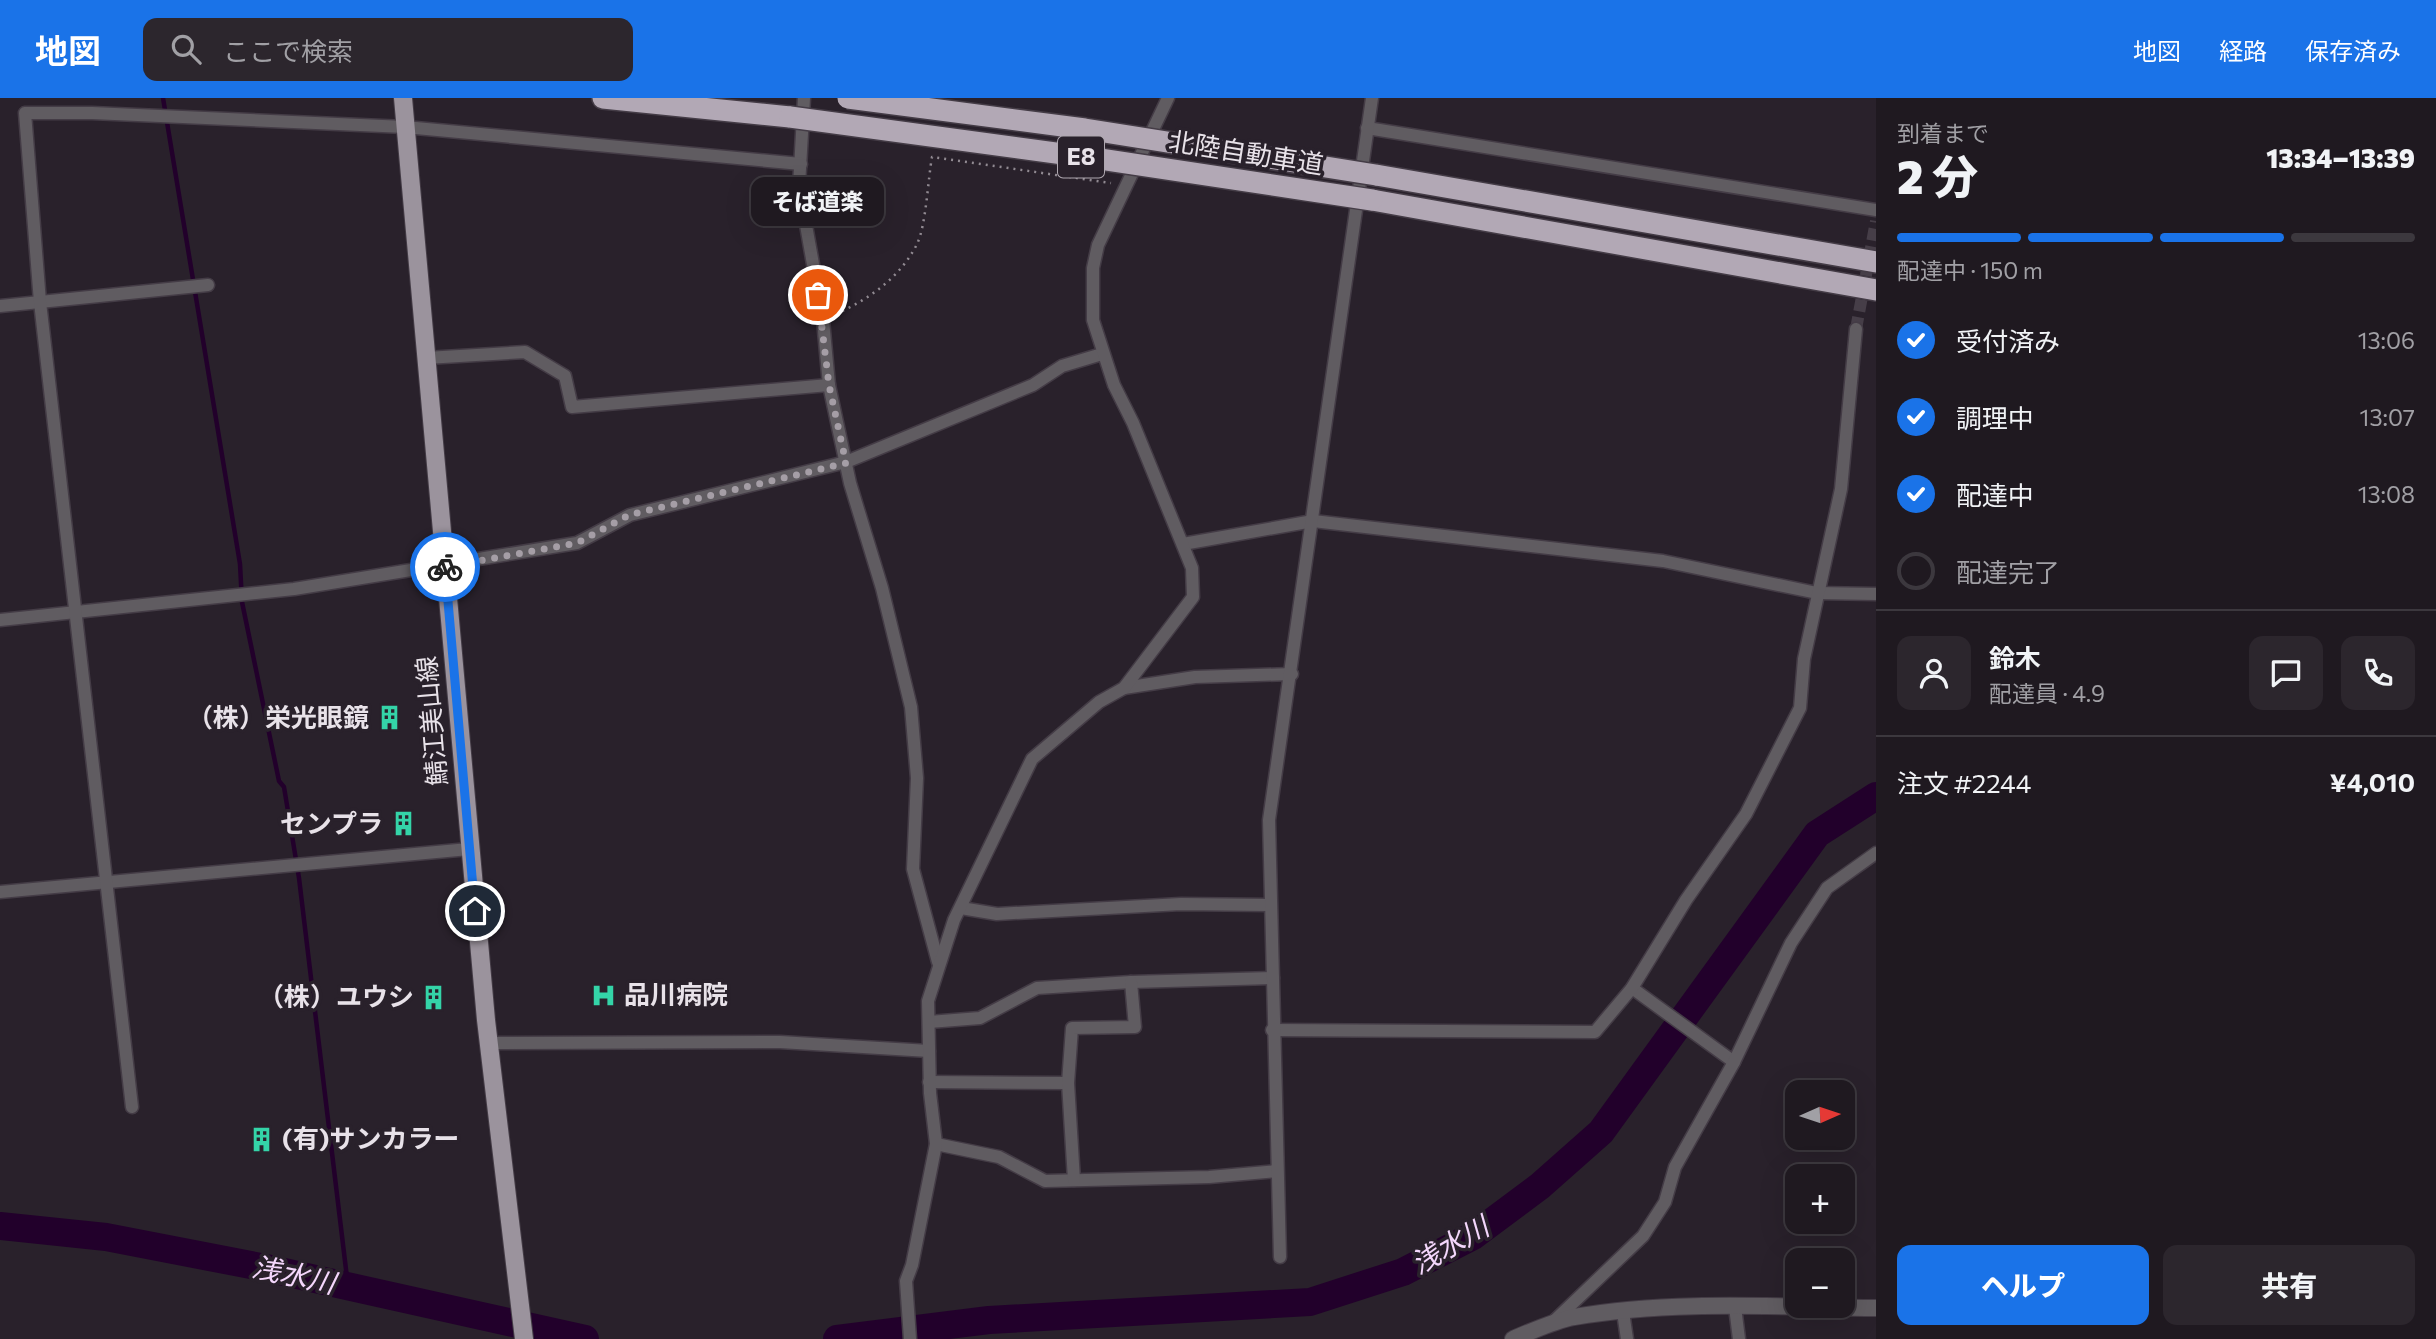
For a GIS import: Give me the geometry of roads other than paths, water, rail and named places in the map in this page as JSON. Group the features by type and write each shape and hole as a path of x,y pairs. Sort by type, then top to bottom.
{"highway":[{"name":"北陸自動車道","path":"603,98 790,117 1372,200 1876,290"},
{"name":"北陸自動車道","path":"848,98 1085,129 1376,175 1876,262"}],"main road":[{"name":"鯖江美山線","path":"403,98 469,849 488,1043 524,1339"}],"street":[{"path":"804,98 799,186 823,320 829,385 846,463 882,588 911,707 917,778 913,869 938,962"},
{"path":"1124,688 1193,597 1192,568 1102,354 1093,320 1093,268 1098,245 1124,185 1168,98"},
{"path":"1280,1257 1272,1030 1269,820 1292,674 1372,98"},
{"path":"132,1107 40,302 25,114 103,114 405,127 801,164"},
{"path":"1367,128 1876,210"},
{"path":"0,306 208,285"},
{"path":"1272,1030 1595,1032 1632,988 1686,900 1746,814 1800,708 1804,659 1841,489 1856,329"},
{"path":"426,358 525,352 565,376 572,407 829,385"},
{"path":"0,620 294,589 577,543 629,515 846,463 1034,385 1062,366 1102,354"},
{"path":"1183,544 1313,521 1663,561 1817,593 1876,594"},
{"path":"910,1339 906,1282 912,1265 936,1144 929,1082 928,1001 938,962 961,908 1032,759 1099,702 1124,688 1195,677 1292,674"},
{"path":"0,892 469,849"},
{"path":"1549,1325 1643,1237 1665,1202 1675,1167 1734,1062 1791,943 1828,888 1876,853"},
{"path":"961,908 997,914 1181,904 1269,905"},
{"path":"929,1022 980,1018 1037,988 1273,978"},
{"path":"1074,1181 1068,1083 1072,1028 1135,1027 1131,982"},
{"path":"1632,988 1734,1062"},
{"path":"488,1043 780,1042 929,1051"},
{"path":"929,1082 1068,1083"},
{"path":"936,1144 999,1157 1045,1181 1209,1177 1277,1171"},
{"path":"1513,1339 1572,1317 1623,1312 1735,1307 1876,1308"},
{"path":"1735,1307 1739,1339"},
{"path":"1623,1312 1628,1339"}],"waterway":[{"path":"163,98 240,564 242,602 279,781 284,787 299,878 348,1286"},
{"name":"浅水川","path":"837,1339 989,1320 1310,1302 1403,1272 1473,1236 1540,1186 1601,1132 1817,834 1876,796"},
{"name":"浅水川","path":"0,1226 106,1237 266,1268 585,1339"}],"tunnel":[{"path":"1856,329 1876,221"}],"place":[{"name":"そば道楽","path":"818,295"},
{"name":"（株）栄光眼鏡","path":"389,718"},
{"name":"センプラ","path":"403,824"},
{"name":"品川病院","path":"604,995"},
{"name":"（株）ユウシ","path":"434,997"},
{"name":"(有)サンカラー","path":"262,1139"}]}
